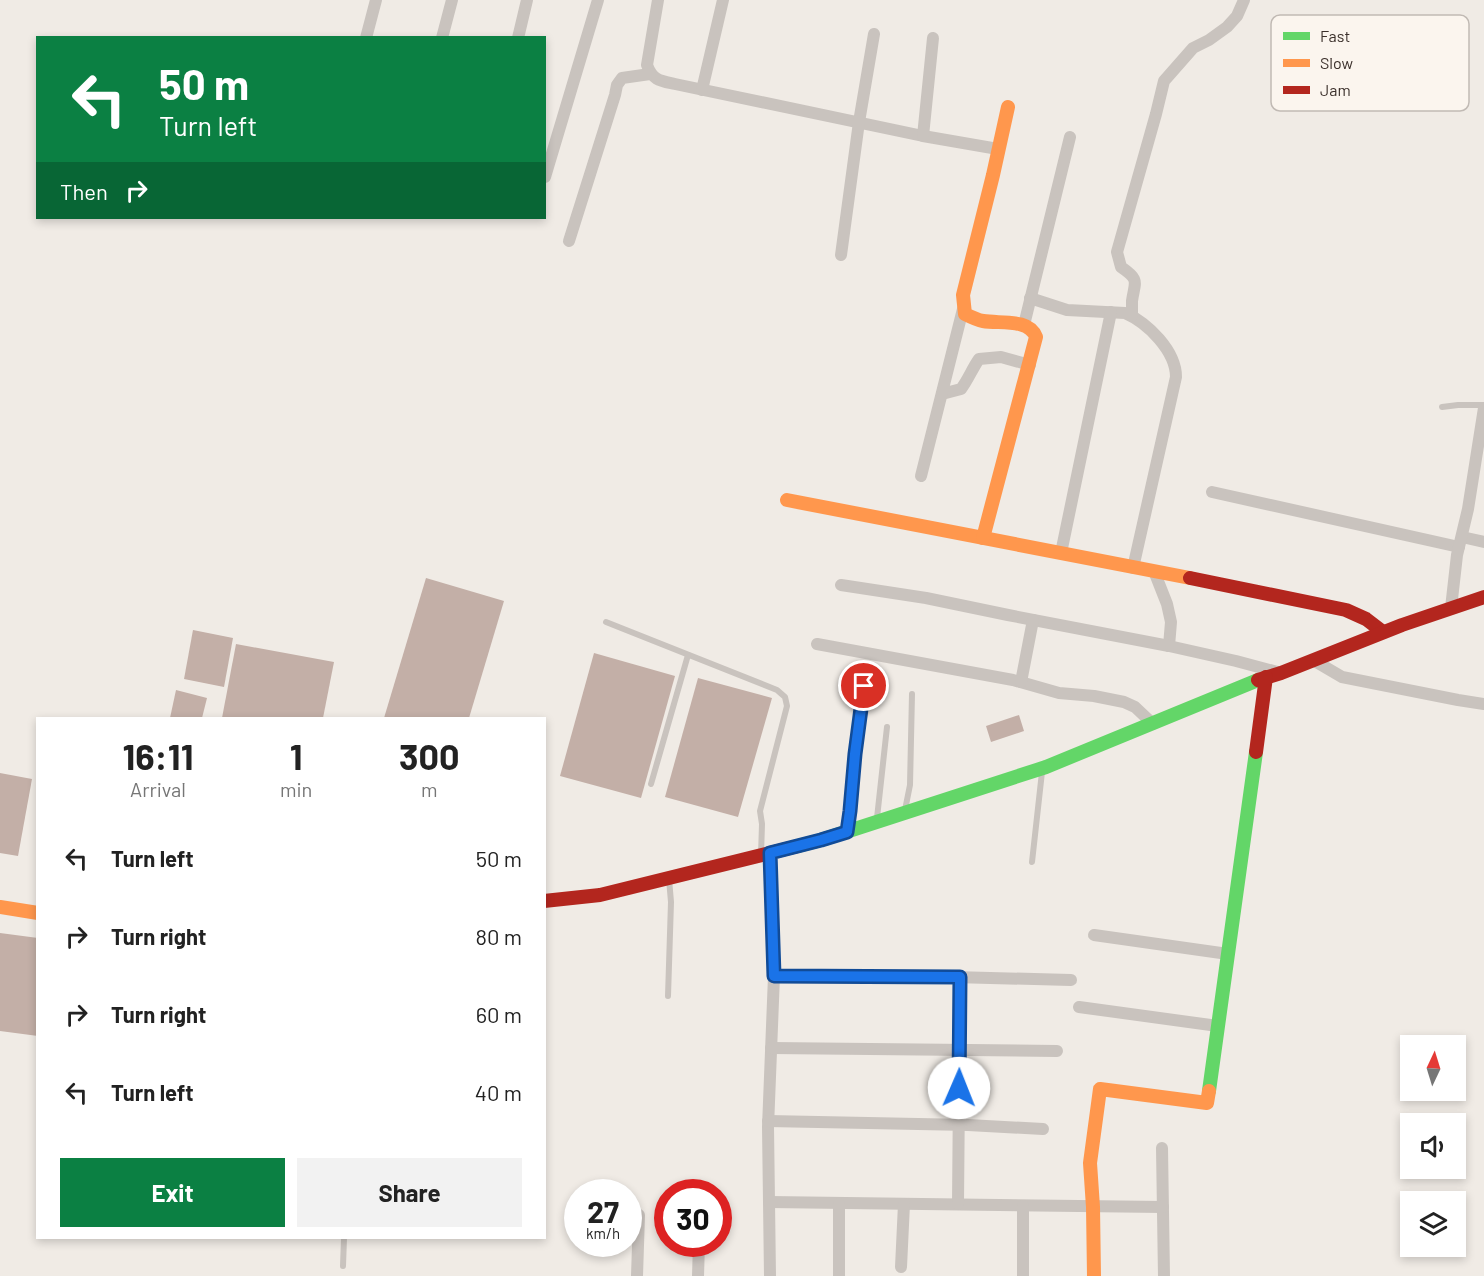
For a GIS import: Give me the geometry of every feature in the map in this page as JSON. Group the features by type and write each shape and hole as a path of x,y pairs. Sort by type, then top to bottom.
{"street":[{"path":"367,36 376,0"},
{"path":"443,36 452,0"},
{"path":"518,36 527,0"},
{"path":"546,174 598,0"},
{"path":"658,0 647,65 650,74 657,80 923,136 998,149"},
{"path":"702,90 723,0"},
{"path":"1132,316 1136,281 1121,267 1117,252 1164,81 1193,48 1227,27 1237,16 1244,0"},
{"path":"841,255 859,122 874,34"},
{"path":"923,136 933,38"},
{"path":"569,241 617,85 622,78 650,74"},
{"path":"921,476 963,309 963,295 1008,107"},
{"path":"1024,325 1070,137"},
{"path":"1030,298 1067,310 1111,312 1132,316 1155,334 1169,351 1176,369 1133,568"},
{"path":"963,309 970,317 984,321 1024,325 1032,329 1036,335 983,538"},
{"path":"1061,553 1111,312"},
{"path":"942,394 961,389 980,359 1001,357 1030,364"},
{"path":"1451,608 1461,542 1479,467 1484,406"},
{"path":"1212,492 1461,542 1484,542"},
{"path":"787,500 1346,610 1371,621 1383,632"},
{"path":"1154,572 1167,604 1171,622 1169,646"},
{"path":"841,585 901,593 1169,646 1281,673"},
{"path":"546,901 600,895 847,832 1043,768 1266,677 1383,632 1484,597"},
{"path":"1021,682 1033,620"},
{"path":"818,644 1021,682 1059,693 1094,696 1124,702 1135,707 1153,724"},
{"path":"1313,660 1342,677 1484,704"},
{"path":"1094,1276 1090,1163 1100,1089 1207,1103 1266,677"},
{"path":"765,854 774,976 768,1121 770,1276"},
{"path":"0,907 36,913"},
{"path":"1094,935 1228,954"},
{"path":"774,976 1071,980"},
{"path":"958,1204 960,977"},
{"path":"1079,1007 1218,1026"},
{"path":"771,1048 1057,1052"},
{"path":"768,1121 1043,1129"},
{"path":"1162,1148 1164,1276"},
{"path":"769,1202 1163,1207"},
{"path":"839,1203 839,1276"},
{"path":"901,1267 904,1204"},
{"path":"1023,1206 1023,1276"},
{"path":"637,1276 638,1257"},
{"path":"698,1276 699,1257"}],"lane":[{"path":"1442,407 1484,406"},
{"path":"606,622 777,690 784,697 787,706 760,811 765,854"},
{"path":"651,784 688,655"},
{"path":"847,832 864,686"},
{"path":"905,813 910,785 912,694"},
{"path":"877,822 887,727"},
{"path":"1032,862 1043,768"},
{"path":"668,996 672,902 669,878"},
{"path":"343,1266 344,1239"}],"building":[{"path":"426,578 504,601 469,717 384,717"},
{"path":"193,630 233,638 224,687 184,679"},
{"path":"236,644 334,662 323,717 222,717"},
{"path":"594,653 675,676 641,798 560,776"},
{"path":"698,678 772,698 738,817 665,797"},
{"path":"176,690 207,698 202,717 170,717"},
{"path":"1019,715 1024,731 991,742 986,726"},
{"path":"0,773 32,779 18,856 0,853"},
{"path":"0,933 36,938 36,1036 0,1031"}],"traffic: fast":[{"path":"798,846 1046,767 1258,680"},
{"path":"1209,1091 1256,752"}],"traffic: slow":[{"path":"983,538 1036,337 1032,331 1021,324 983,321 965,314 963,295 1008,107"},
{"path":"787,500 1190,578"},
{"path":"0,907 36,913"},
{"path":"1094,1276 1090,1163 1100,1089 1207,1103 1209,1091"}],"traffic: jam":[{"path":"1190,578 1346,610 1366,619 1383,632"},
{"path":"1258,680 1402,625 1484,597"},
{"path":"1256,752 1266,677"},
{"path":"546,901 600,895 798,846"}],"route":[{"path":"864,686 847,832 770,853 774,976 960,977 959,1088"}]}
